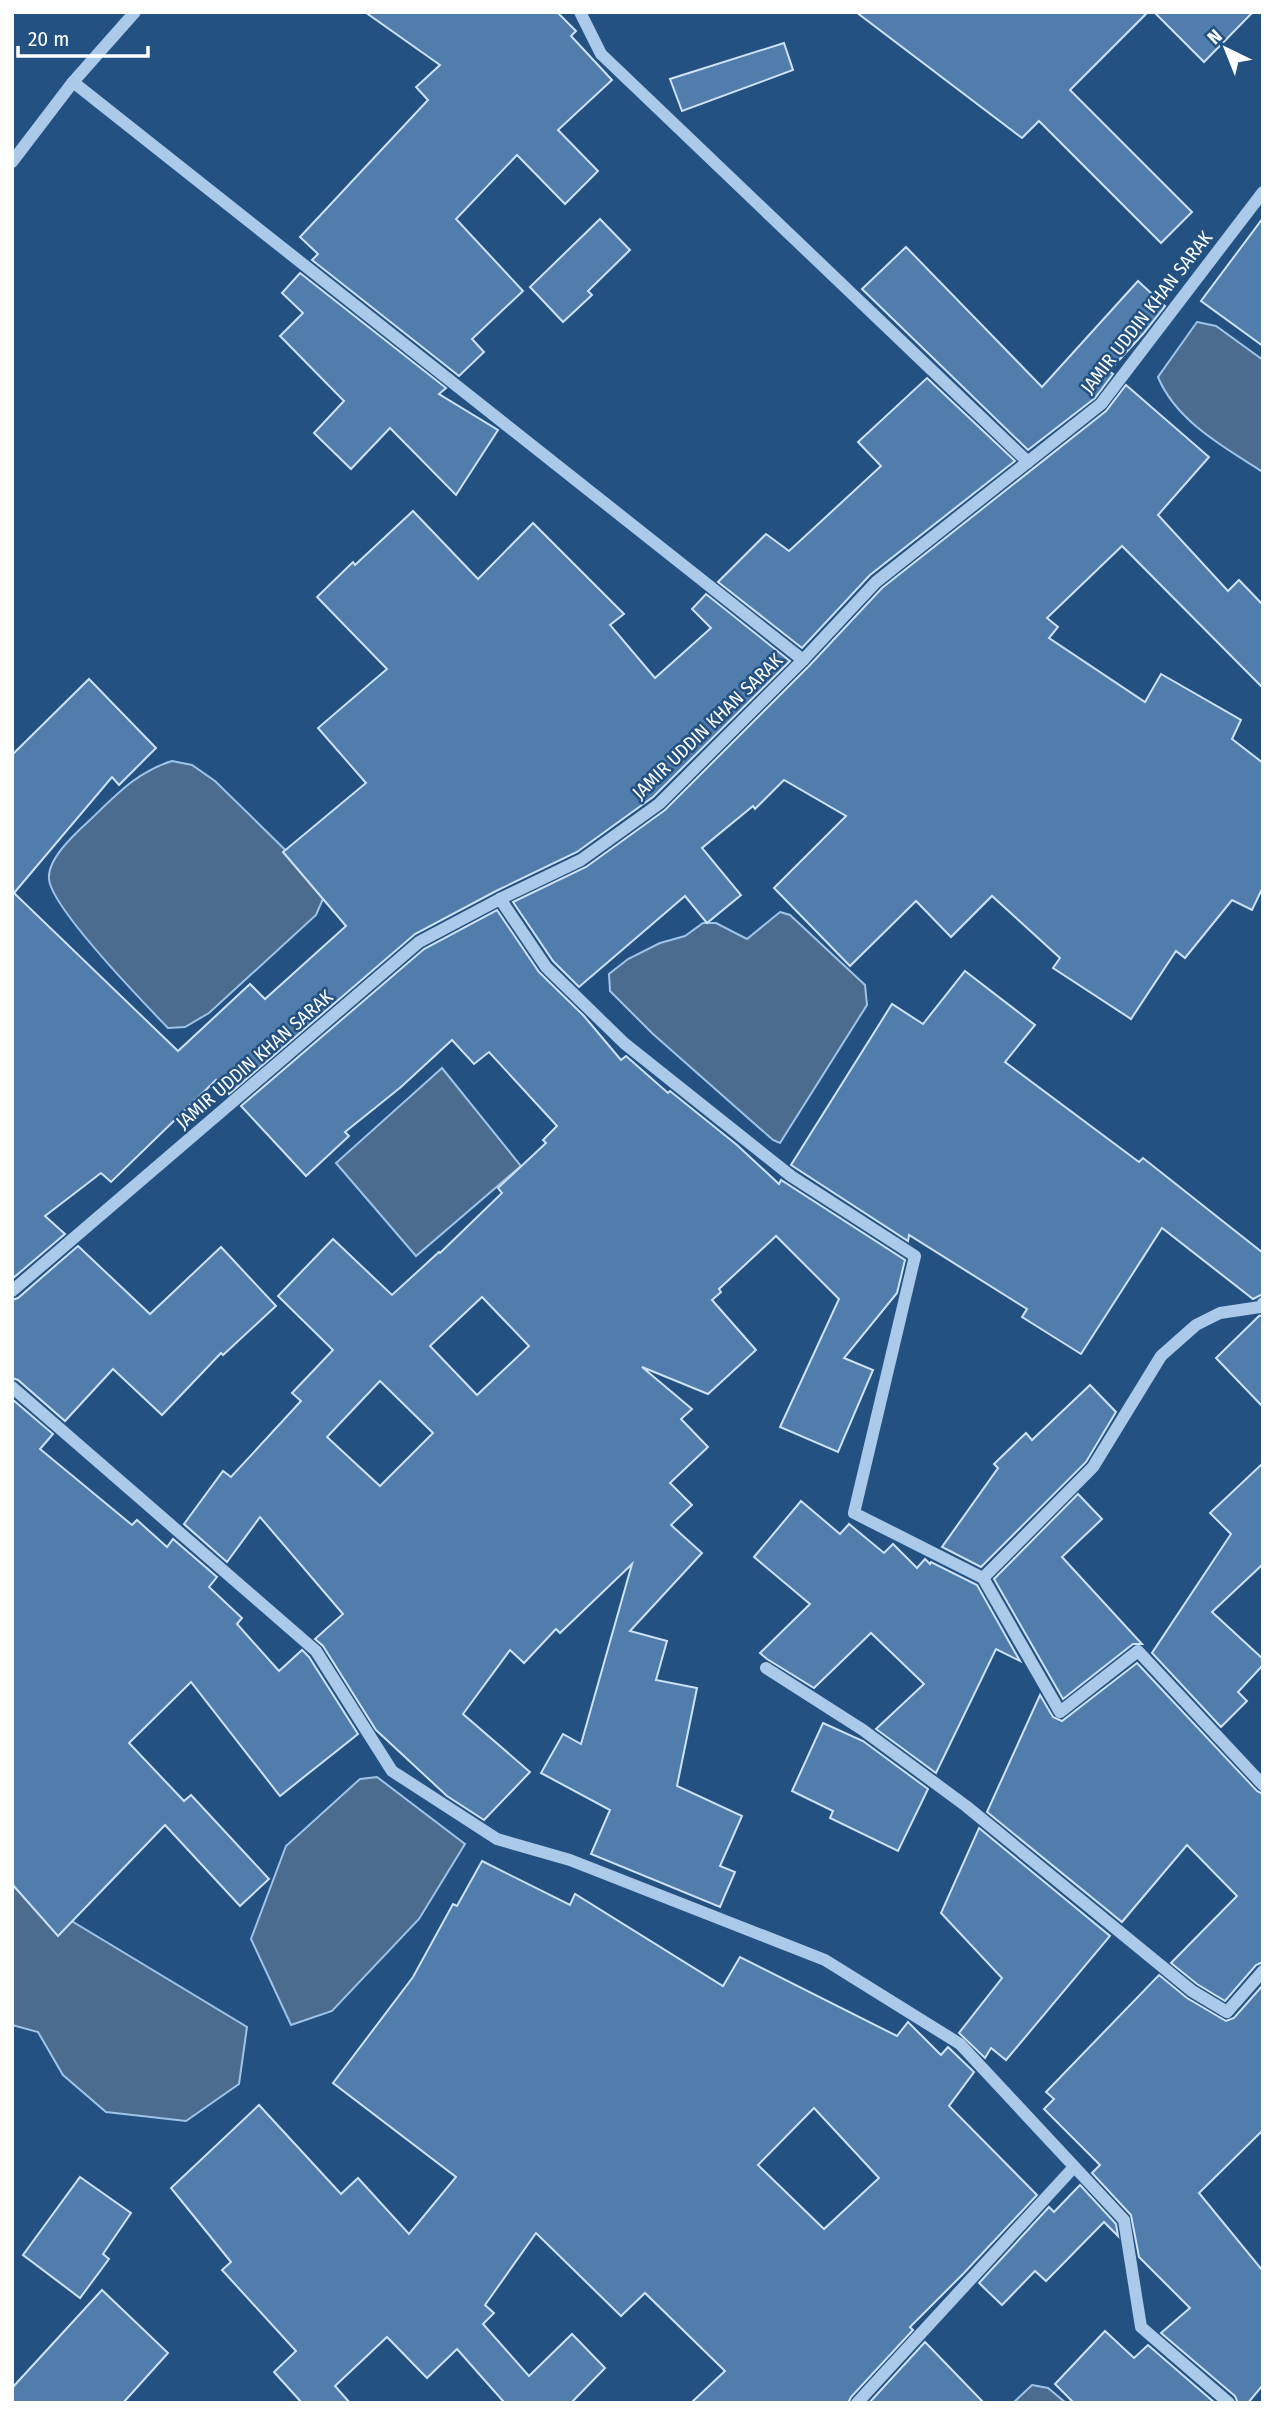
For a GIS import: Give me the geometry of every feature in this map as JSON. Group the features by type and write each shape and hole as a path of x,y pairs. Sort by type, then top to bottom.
{"street":[{"path":"12,162 73,82 135,12"},
{"path":"580,12 601,54 1028,462"},
{"path":"73,82 803,660"},
{"name":"JAMIR UDDIN KHAN SARAK","path":"12,1291 419,942 499,899 581,860 659,804 803,660 876,582 1101,404 1263,192"},
{"path":"499,899 546,967 624,1043 791,1176 915,1256 854,1513 983,1578 1059,1712 1138,1650 1263,1785"},
{"path":"983,1578 1093,1467 1161,1356 1196,1325 1220,1313 1260,1307 1263,1303"},
{"path":"12,1387 316,1651 392,1771 497,1839 570,1860 825,1960 960,2044 1124,2220 1141,2327 1229,2403"},
{"path":"766,1668 863,1730 966,1806 1192,1991 1227,2012 1263,1971"},
{"path":"857,2403 1074,2167"}],"water":[{"path":"1197,322 1216,326 1263,360 1263,472 1217,443 1189,420 1166,393 1158,377"},
{"path":"172,761 192,765 215,781 318,882 323,899 316,915 209,1013 185,1027 168,1028 81,932 54,893 49,879 58,854 78,831 128,785 148,771"},
{"path":"780,912 790,915 865,985 867,1005 780,1143 773,1140 653,1034 610,991 609,974 628,959 660,943 685,936 703,923 716,923 747,939"},
{"path":"442,1068 521,1166 416,1256 336,1163"},
{"path":"377,1777 465,1844 419,1919 332,2011 291,2025 251,1939 286,1846 360,1779"},
{"path":"12,1885 247,2027 239,2084 186,2121 106,2112 63,2075 38,2032 12,2025"},
{"path":"1032,2385 1048,2388 1066,2403 1013,2403"}],"building":[{"path":"365,12 557,12 576,31 571,36 612,80 558,130 598,171 565,204 517,155 456,219 523,291 472,339 484,352 459,376 312,260 318,254 300,237 428,100 416,87 440,65"},
{"path":"856,12 1148,12 1070,90 1192,212 1161,243 1039,121 1022,138"},
{"path":"1154,12 1253,12 1204,62"},
{"path":"784,43 793,70 682,111 670,79"},
{"path":"1263,218 1263,346 1201,301"},
{"path":"600,219 630,250 588,291 592,295 563,322 530,287"},
{"path":"906,247 1042,387 1138,281 1165,306 1109,371 1113,374 1095,398 1028,450 862,289"},
{"path":"300,273 446,388 439,394 498,430 456,495 390,428 351,469 314,433 344,401 280,336 303,313 282,293"},
{"path":"927,378 1015,461 870,575 802,648 718,582 766,534 789,551 881,466 858,442"},
{"path":"1126,385 1209,457 1158,515 1228,591 1239,580 1263,605 1263,688 1122,546 1047,618 1058,627 1049,638 1145,702 1161,674 1241,720 1232,739 1263,763 1263,887 1252,910 1232,900 1185,958 1176,951 1131,1019 1053,968 1060,958 992,896 951,937 916,901 850,966 774,888 846,816 784,780 755,809 753,806 702,848 741,895 707,923 685,896 579,987 553,961 513,902 586,867 665,810 809,666 882,588 1106,411"},
{"path":"413,511 478,579 533,523 624,614 610,625 655,678 711,628 692,609 706,594 790,661 653,797 577,852 415,934 229,1094 216,1080 111,1182 101,1173 45,1216 65,1234 12,1279 12,755 89,679 156,748 119,785 112,777 14,893 178,1051 250,984 265,999 346,926 283,852 366,783 318,728 387,669 317,597"},
{"path":"497,910 539,972 584,1016 621,1060 626,1056 668,1093 670,1091 737,1145 779,1184 781,1180 905,1260 897,1293 844,1358 873,1370 838,1452 780,1427 839,1299 776,1236 719,1289 721,1292 712,1300 756,1350 708,1394 642,1367 692,1409 681,1419 708,1447 670,1483 692,1505 671,1525 702,1553 630,1631 667,1641 656,1680 697,1688 677,1786 742,1816 720,1866 735,1872 720,1907 591,1854 610,1810 541,1773 563,1734 581,1744 632,1564 560,1633 556,1629 524,1663 510,1650 463,1714 530,1772 484,1820 447,1796 376,1730 323,1646 315,1639 343,1614 260,1517 227,1562 184,1524 223,1471 231,1477 301,1401 292,1393 333,1350 278,1296 333,1239 392,1295 502,1193 498,1188 546,1143 543,1140 557,1126 489,1052 474,1064 452,1040 401,1087 345,1132 349,1136 306,1176 241,1106 424,949","holes":["482,1297 529,1346 477,1395 430,1346","380,1381 433,1433 380,1486 327,1437"]},
{"path":"965,971 1035,1025 1005,1062 1139,1162 1143,1158 1263,1253 1263,1294 1253,1299 1162,1228 1081,1354 1022,1317 1027,1309 909,1235 908,1241 791,1165 892,1004 923,1024"},
{"path":"78,1246 150,1314 221,1247 276,1306 223,1355 221,1353 162,1415 113,1369 65,1421 18,1380 12,1378 12,1300 18,1298"},
{"path":"1263,1315 1263,1407 1216,1358"},
{"path":"1090,1385 1116,1412 1086,1462 981,1567 942,1547 998,1468 994,1464 1026,1433 1032,1440"},
{"path":"12,1399 53,1434 40,1449 132,1525 137,1520 167,1547 173,1539 217,1577 209,1587 242,1618 237,1624 279,1671 302,1650 358,1734 280,1796 191,1682 129,1743 184,1801 191,1795 269,1879 240,1906 165,1825 58,1936 12,1884"},
{"path":"1263,1463 1263,1568 1261,1566 1212,1612 1263,1659 1263,1665 1238,1692 1247,1701 1221,1727 1152,1653 1231,1534 1210,1513"},
{"path":"1078,1494 1102,1519 1062,1557 1142,1644 1133,1644 1063,1699 994,1579"},
{"path":"801,1501 840,1534 849,1524 884,1553 893,1544 917,1568 925,1559 930,1564 931,1562 977,1585 1020,1661 996,1649 936,1773 876,1729 924,1684 871,1633 814,1688 760,1653 810,1604 754,1557"},
{"path":"1137,1663 1257,1791 1263,1794 1263,1962 1256,1965 1225,2001 1197,1984 1171,1963 1237,1896 1187,1845 1122,1922 987,1812 1040,1695 1053,1717 1062,1721"},
{"path":"823,1723 863,1741 928,1789 898,1851 830,1818 833,1811 792,1791"},
{"path":"979,1828 1110,1936 1006,2060 991,2048 985,2058 959,2033 1002,1978 941,1913"},
{"path":"482,1861 570,1905 575,1894 723,1986 740,1957 897,2036 908,2022 941,2055 948,2047 974,2072 949,2106 1037,2195 910,2327 913,2330 848,2403 691,2403 725,2371 645,2293 621,2316 536,2233 485,2305 494,2313 483,2324 529,2376 572,2334 605,2368 571,2403 501,2403 503,2401 457,2349 427,2378 387,2337 335,2386 350,2403 302,2403 274,2372 296,2351 222,2270 231,2262 171,2188 259,2105 341,2194 358,2178 409,2234 456,2177 333,2083 413,1977 453,1904 457,1906","holes":["814,2108 879,2178 824,2229 758,2165"]},
{"path":"1159,1975 1187,1998 1226,2021 1234,2018 1263,1985 1263,2130 1199,2193 1263,2271 1263,2385 1248,2403 1238,2403 1235,2396 1161,2333 1190,2308 1139,2257 1131,2215 1092,2173 1100,2165 1044,2109 1054,2099 1046,2092"},
{"path":"80,2177 131,2213 103,2254 109,2259 80,2298 23,2255"},
{"path":"1080,2185 1116,2224 1118,2236 1104,2222 1046,2281 1035,2271 1002,2305 979,2283 1049,2207 1054,2212"},
{"path":"102,2290 168,2353 123,2403 12,2403 12,2388"},
{"path":"1105,2331 1134,2358 1148,2345 1215,2403 1074,2403 1055,2384"},
{"path":"925,2342 984,2403 869,2403"}]}
